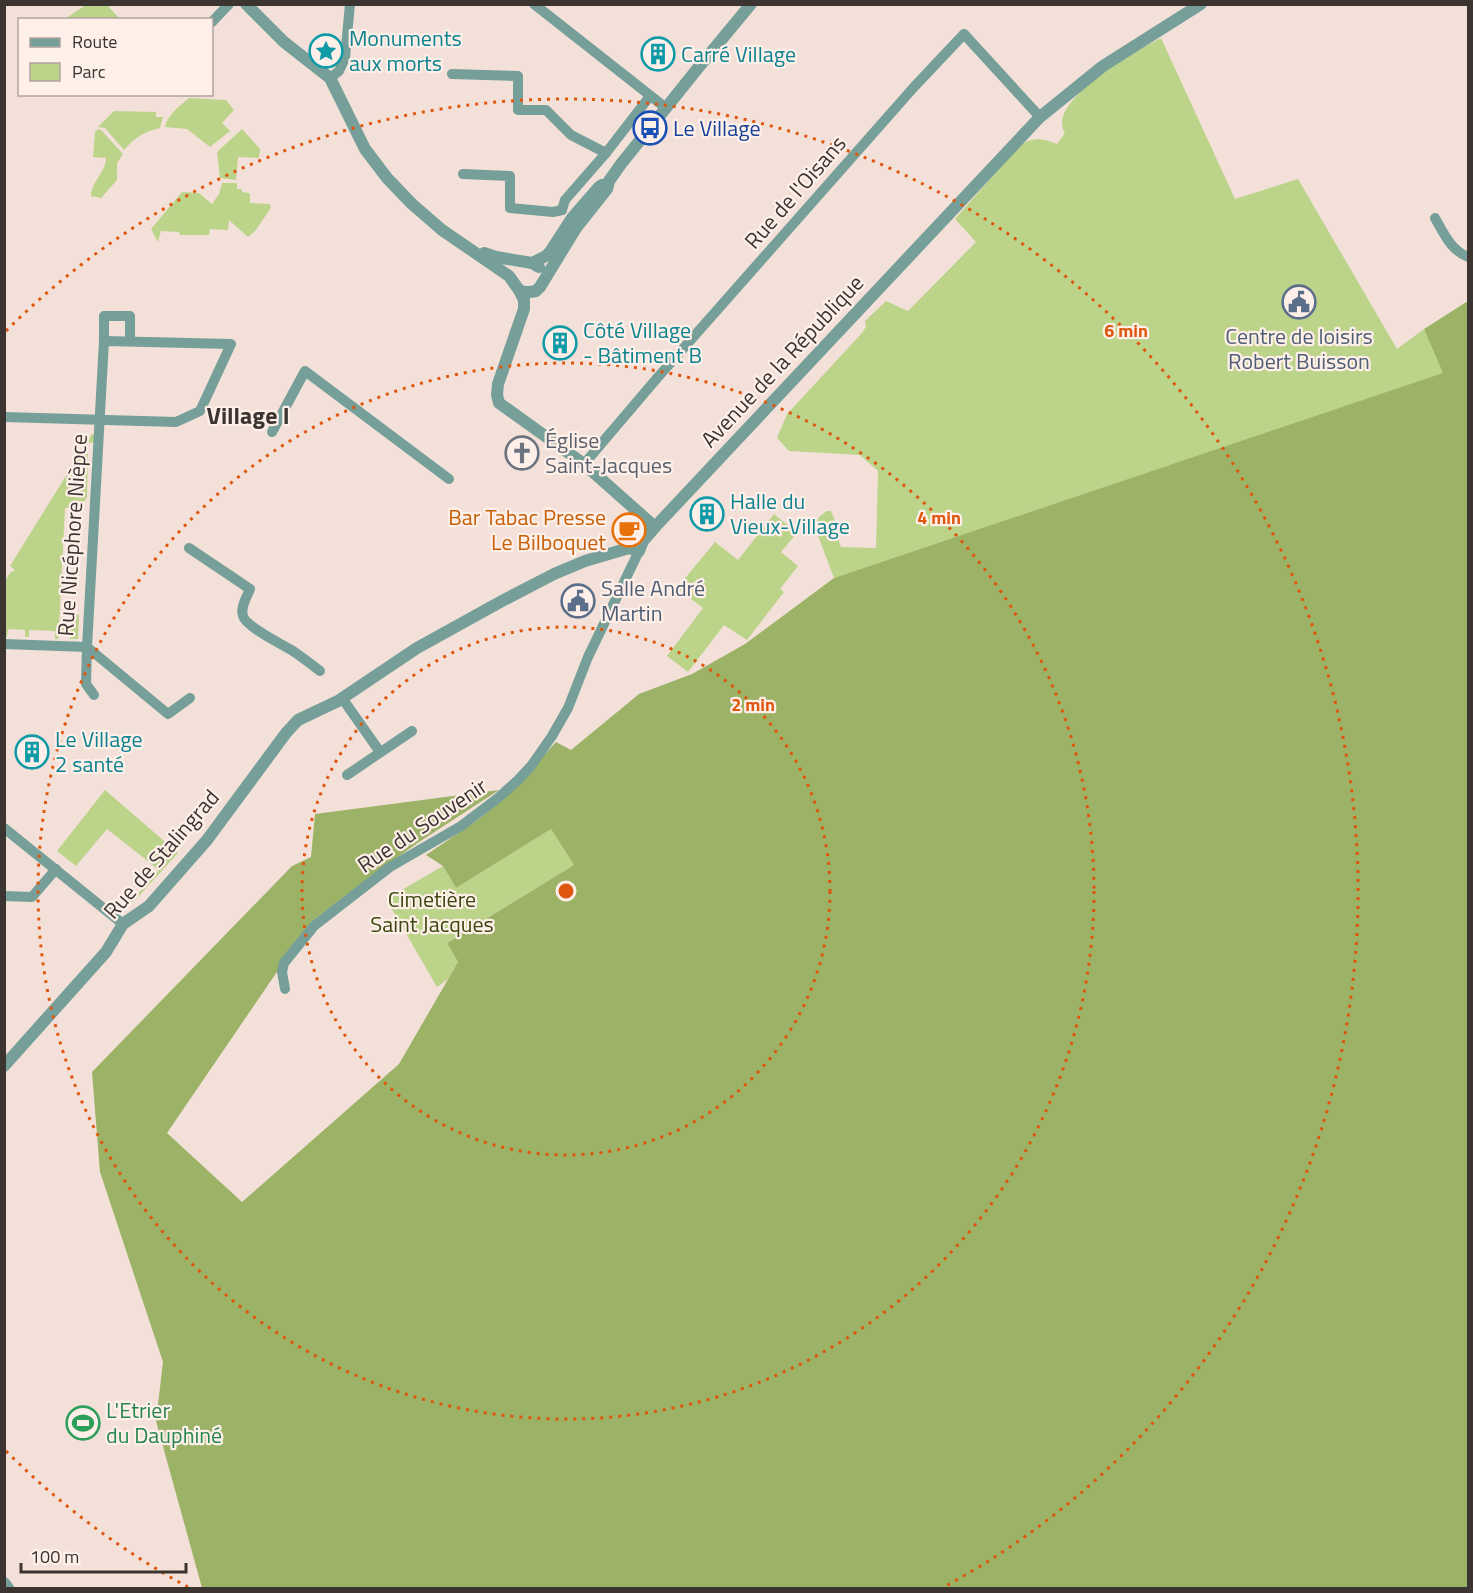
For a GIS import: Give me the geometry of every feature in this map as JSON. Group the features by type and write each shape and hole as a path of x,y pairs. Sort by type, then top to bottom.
{"street":[{"path":"213,21 229,4"},
{"path":"246,4 284,42 330,78 365,149 387,178 412,204 442,230 509,276 517,287 530,292 536,291 541,284 543,277 540,268 528,262 496,257 471,249"},
{"path":"330,78 339,72 345,58 350,4"},
{"path":"534,4 666,108"},
{"path":"655,527 584,464 499,403 498,384 524,309 524,300 513,279 516,268 546,256 550,252 570,219 599,187 609,181 751,4"},
{"name":"Avenue de la République","path":"639,551 643,541 655,527 1040,117 1103,66 1202,4"},
{"name":"Rue de l'Oisans","path":"584,464 914,87 964,34 1040,117"},
{"path":"452,74 518,76 518,110 546,110 571,135 606,153"},
{"path":"520,323 541,284 570,219 565,200 606,153 650,96"},
{"path":"463,174 510,176 510,208 553,212 570,219"},
{"path":"1435,218 1451,245 1468,257"},
{"name":"Rue Nicéphore Nièpce","path":"4,644 87,647 104,316 130,316 130,341"},
{"path":"4,417 176,423 200,411 231,344 104,341"},
{"path":"272,432 305,371 449,479"},
{"path":"380,752 342,698 417,648 554,574 614,551 628,548 639,551"},
{"path":"189,549 250,589 242,609 242,615 246,621 320,671"},
{"name":"Rue du Souvenir","path":"285,989 282,972 284,963 314,926 390,867 461,826 498,798 531,766 568,708 588,657 639,551"},
{"path":"87,647 86,684 94,695"},
{"path":"87,647 168,714 190,698"},
{"name":"Rue de Stalingrad","path":"4,1066 106,952 123,924 149,906 207,840 286,733 298,720 342,698"},
{"path":"347,775 412,732"},
{"path":"4,828 123,924"},
{"path":"4,896 32,897 56,869"},
{"path":"4,1583 8,1588"}],"green space":[{"path":"87,4 107,5 119,18 66,18"},
{"path":"1161,38 1235,199 1298,179 1397,349 1424,329 1444,373 834,578 814,525 820,516 831,511 841,547 876,548 878,471 860,455 789,451 777,438 787,414 862,333 866,327 865,321 886,301 908,311 976,242 955,219 1019,146 1037,139 1057,144 1065,133 1062,120 1068,107 1080,92 1115,65"},
{"path":"189,98 226,100 234,110 222,123 230,131 210,147 187,129 165,127 171,115"},
{"path":"114,111 156,112 156,117 163,117 160,128 140,136 124,150 105,128 98,127"},
{"path":"98,129 123,154 117,163 117,180 101,198 91,196 93,186 104,168 106,158 93,157 95,132"},
{"path":"242,129 260,149 259,158 238,157 236,180 220,178 217,152"},
{"path":"222,183 237,183 237,189 249,193 250,203 270,204 271,208 255,231 248,237 229,220 228,230 210,229 209,235 180,235 179,232 161,231 158,242 151,229 182,192 199,193 212,204 219,194"},
{"path":"1468,301 1468,1588 202,1588 156,1421 163,1362 100,1172 92,1072 292,866 311,857 315,814 499,790 419,842 311,922 167,1133 242,1202 399,1064 458,962 447,943 574,865 551,829 456,888 443,866 426,855 505,798 556,742 571,750 639,694 692,674 745,644 834,578 1443,373 1424,329"},
{"path":"92,434 96,434 96,442 88,443 87,497 83,508 65,508 59,626 75,627 76,614 79,615 78,639 70,639 70,632 59,631 58,639 55,639 55,631 29,630 29,637 25,637 25,630 8,629 7,637 5,637 5,581 15,570 10,566"},
{"path":"774,514 797,533 781,552 798,566 780,589 784,592 747,640 724,625 688,672 667,656 703,608 677,588 715,542 738,560"},
{"path":"105,790 178,853 127,906 159,870 107,829 76,866 57,851"},
{"name":"Cimetière Saint Jacques","path":"551,829 574,865 447,943 458,962 448,979 437,987 386,899 443,866 456,888"}],"place":[{"name":"Monuments aux morts","path":"326,51"},
{"name":"Carré Village","path":"658,54"},
{"name":"Le Village","path":"650,128"},
{"name":"Centre de loisirs Robert Buisson","path":"1299,302"},
{"name":"Côté Village - Bâtiment B","path":"560,343"},
{"name":"Église Saint-Jacques","path":"522,453"},
{"name":"Halle du Vieux-Village","path":"707,514"},
{"name":"Bar Tabac Presse Le Bilboquet","path":"629,530"},
{"name":"Salle André Martin","path":"578,601"},
{"name":"Le Village 2 santé","path":"32,752"},
{"name":"L'Etrier du Dauphiné","path":"83,1423"}],"district":[{"name":"Village I","path":"248,416"}]}
